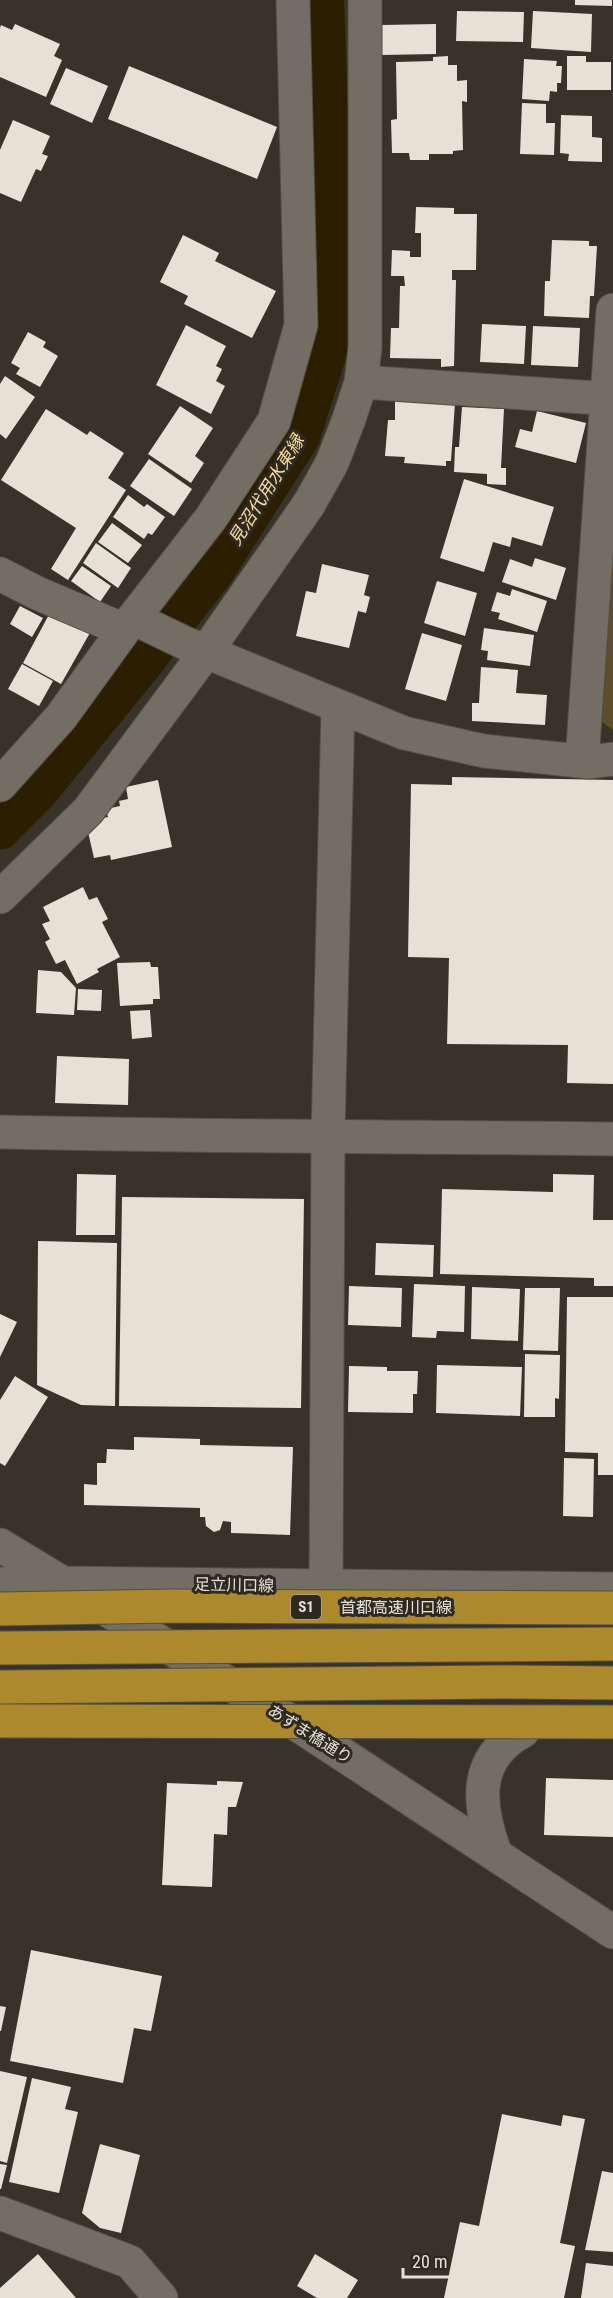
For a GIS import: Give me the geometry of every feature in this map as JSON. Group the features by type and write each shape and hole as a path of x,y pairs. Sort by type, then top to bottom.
{"highway":[{"name":"首都高速川口線","path":"0,1609 170,1606 613,1608"},
{"path":"0,1648 613,1644"},
{"path":"0,1687 613,1683"},
{"path":"0,1721 613,1722"}],"street":[{"path":"0,785 62,717 134,624 211,518 274,421 301,325 293,0"},
{"path":"0,897 88,811 196,648 309,504 332,463 361,382 365,348 365,0"},
{"path":"0,574 37,593 134,624 415,736 484,751 598,760 613,310"},
{"path":"361,382 610,398"},
{"path":"326,1587 328,1135 338,706"},
{"path":"0,1132 171,1136 613,1138"},
{"name":"あずま橋通り","path":"0,1545 304,1729 613,1932"},
{"name":"足立川口線","path":"0,1584 613,1589"},
{"path":"0,1731 304,1729 613,1732"},
{"path":"496,1855 485,1822 482,1783 488,1764 498,1749 523,1731"},
{"path":"0,2213 130,2262 161,2298"}],"shaded area":[{"path":"613,542 613,730 601,721"}],"building":[{"path":"575,0 612,0 612,6 575,5"},
{"path":"457,11 524,12 523,42 456,41"},
{"path":"533,11 592,14 591,52 531,48"},
{"path":"15,24 60,44 54,56 62,60 46,97 0,77 0,28 1,25 12,30"},
{"path":"436,24 436,54 382,55 382,25"},
{"path":"448,56 448,65 457,65 457,81 467,80 467,102 462,101 463,150 453,151 453,154 429,154 429,160 410,160 409,153 392,153 391,120 397,119 396,62 433,61 433,57"},
{"path":"567,56 586,56 586,62 611,62 611,90 567,90"},
{"path":"524,59 557,61 556,66 562,66 561,83 557,83 557,92 550,91 549,101 522,99"},
{"path":"129,66 277,127 257,179 108,119"},
{"path":"66,68 108,86 92,123 50,104"},
{"path":"522,103 546,104 546,123 555,123 554,155 520,154"},
{"path":"561,115 592,116 592,137 602,138 602,162 568,161 569,154 560,153"},
{"path":"13,120 50,136 42,154 48,156 41,171 36,169 21,202 0,193 0,150"},
{"path":"416,207 454,208 454,214 477,214 476,270 452,270 452,280 456,280 454,366 441,367 441,359 390,358 391,328 399,328 400,286 405,286 404,276 391,276 392,250 410,251 410,257 421,257 421,233 415,233"},
{"path":"183,235 219,253 215,261 276,291 252,338 184,304 188,296 160,282"},
{"path":"552,240 589,241 589,246 597,246 594,296 590,296 589,318 544,316 545,281 550,281"},
{"path":"482,324 526,326 524,364 480,362"},
{"path":"186,325 226,346 216,366 222,369 216,381 225,386 211,414 156,385"},
{"path":"533,326 580,328 578,367 531,365"},
{"path":"28,332 46,342 43,347 58,356 40,387 16,374 20,368 11,363"},
{"path":"5,376 35,397 6,439 0,434 0,384"},
{"path":"395,400 455,403 451,461 446,461 446,466 404,463 405,457 385,456 388,420 395,420"},
{"path":"180,406 213,428 195,456 204,463 191,483 148,454"},
{"path":"462,407 504,409 501,468 506,468 506,485 487,484 487,474 454,472 455,447 459,447"},
{"path":"46,409 87,435 90,431 124,453 108,478 126,490 68,580 51,569 76,528 1,480"},
{"path":"537,411 586,423 576,463 515,447 520,429 532,432"},
{"path":"149,459 192,489 174,516 130,486"},
{"path":"464,479 554,507 542,546 512,537 510,547 493,542 484,572 440,558"},
{"path":"128,495 144,507 147,504 165,517 152,535 148,533 144,539 113,517"},
{"path":"112,523 142,545 128,563 98,542"},
{"path":"96,543 131,568 118,588 83,563"},
{"path":"535,558 566,568 556,600 502,582 510,559 532,567"},
{"path":"322,564 369,575 364,595 370,597 366,613 358,611 349,648 296,636 306,591 316,593"},
{"path":"82,566 111,586 100,602 71,581"},
{"path":"437,581 477,593 465,636 424,623"},
{"path":"512,589 547,601 537,632 498,619 500,613 491,611 497,592 510,596"},
{"path":"20,606 43,618 32,637 10,624"},
{"path":"52,609 91,631 61,684 23,663"},
{"path":"484,628 534,635 530,666 487,660 488,651 481,650"},
{"path":"422,633 462,645 446,701 405,689"},
{"path":"22,664 53,681 39,706 8,689"},
{"path":"481,667 518,670 516,693 547,695 545,725 472,721 472,703 479,703"},
{"path":"452,777 613,780 613,1084 567,1083 568,1045 447,1044 449,958 408,957 411,784 452,785"},
{"path":"158,780 172,847 111,860 110,855 94,858 88,832 99,819 108,817 106,809 120,806 119,801 128,799 126,787"},
{"path":"83,887 89,900 97,897 108,919 102,922 120,957 97,969 99,972 77,984 65,960 56,964 45,942 50,939 42,924 50,921 43,907"},
{"path":"150,962 151,967 158,967 160,999 153,999 153,1004 120,1006 117,963"},
{"path":"38,970 61,972 76,988 74,1015 36,1013"},
{"path":"78,989 102,990 101,1011 77,1010"},
{"path":"150,1010 152,1037 132,1039 130,1011"},
{"path":"57,1056 129,1059 128,1105 55,1103"},
{"path":"77,1174 116,1175 115,1235 76,1235"},
{"path":"553,1174 594,1175 593,1220 613,1220 613,1286 594,1286 594,1278 440,1274 442,1189 553,1192"},
{"path":"122,1197 304,1199 301,1408 119,1406"},
{"path":"38,1241 117,1243 115,1406 81,1405 37,1385"},
{"path":"376,1243 434,1245 433,1277 375,1275"},
{"path":"414,1284 465,1286 464,1332 437,1331 436,1338 412,1337"},
{"path":"349,1286 402,1288 401,1327 348,1325"},
{"path":"472,1287 520,1289 518,1341 471,1339"},
{"path":"525,1288 560,1288 558,1351 523,1350"},
{"path":"567,1297 613,1297 613,1475 598,1475 598,1453 565,1452"},
{"path":"0,1314 17,1322 0,1357"},
{"path":"525,1354 560,1355 559,1399 555,1398 555,1417 524,1417"},
{"path":"437,1365 522,1367 520,1416 436,1413"},
{"path":"349,1366 387,1367 387,1371 418,1371 417,1394 413,1394 413,1413 348,1412"},
{"path":"15,1376 48,1397 5,1466 0,1463 0,1400"},
{"path":"134,1437 200,1439 200,1445 293,1447 290,1535 231,1533 231,1522 223,1521 220,1530 214,1532 206,1526 205,1517 200,1517 200,1508 84,1505 84,1484 97,1485 97,1463 106,1463 107,1449 134,1450"},
{"path":"564,1458 594,1459 593,1517 563,1516"},
{"path":"546,1778 613,1780 613,1837 544,1835"},
{"path":"217,1781 243,1782 236,1807 228,1807 227,1835 214,1834 212,1887 162,1885 167,1783 217,1785"},
{"path":"31,1950 162,1976 151,2031 134,2028 123,2083 10,2061"},
{"path":"0,2006 6,2007 1,2031 0,2031"},
{"path":"0,2071 27,2077 7,2163 0,2161"},
{"path":"32,2078 71,2087 65,2109 78,2112 59,2193 9,2182"},
{"path":"502,2114 561,2126 563,2115 585,2119 560,2243 575,2246 564,2298 444,2298 460,2222 479,2226"},
{"path":"100,2144 140,2155 121,2233 100,2228 82,2213"},
{"path":"0,2164 7,2165 1,2189 0,2189"},
{"path":"602,2171 613,2173 613,2252 585,2250"},
{"path":"38,2254 76,2298 0,2298 0,2288"},
{"path":"315,2254 358,2280 347,2298 317,2298 297,2286"},
{"path":"586,2263 613,2266 613,2298 581,2298"}],"waterway":[{"name":"見沼代用水東縁","path":"0,831 39,792 139,670 215,572 301,437 334,333 325,0"}]}
